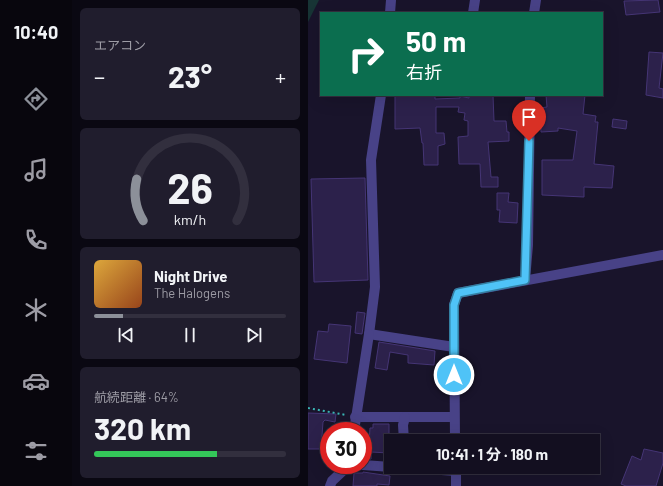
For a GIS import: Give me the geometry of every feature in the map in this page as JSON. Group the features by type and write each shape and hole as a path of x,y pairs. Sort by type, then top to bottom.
{"street":[{"path":"390,12 391,0"},
{"path":"472,12 475,0"},
{"path":"534,12 536,0"},
{"path":"355,422 369,334 374,287 371,160 381,96"},
{"path":"525,280 528,245 530,96"},
{"path":"455,434 454,305 458,293 663,255"},
{"path":"369,334 454,347"},
{"path":"355,417 454,417"},
{"path":"404,434 403,425 405,417"},
{"path":"372,466 384,466"},
{"path":"330,486 332,481 339,474"},
{"path":"456,474 456,486"}],"path":[{"path":"308,408 355,417"}],"green space":[{"path":"308,0 319,0 308,22"}],"building":[{"path":"658,0 660,12 626,15 624,1"},
{"path":"649,52 663,53 659,88 663,89 663,98 646,95"},
{"path":"395,96 435,96 435,99 460,98 460,96 469,98 469,96 493,96 494,121 506,121 507,132 509,132 509,141 488,142 491,177 498,177 498,187 481,187 480,164 459,164 458,137 468,136 468,121 464,120 465,113 458,112 459,107 436,107 436,133 444,133 445,144 438,146 438,165 424,165 423,143 420,128 395,129"},
{"path":"546,96 585,96 583,114 596,116 595,122 598,122 594,164 614,166 612,188 584,187 584,197 542,195 542,160 573,160 577,131 558,128 558,131 541,132 540,108 547,107"},
{"path":"613,119 627,121 626,129 612,127"},
{"path":"365,178 368,280 314,282 311,179"},
{"path":"497,193 509,193 508,202 518,203 517,223 499,222 500,210 497,210"},
{"path":"357,312 365,313 362,334 355,333"},
{"path":"329,324 351,326 347,363 314,359 318,331 328,332"},
{"path":"379,342 435,351 434,365 408,363 408,355 390,352 387,370 375,368"},
{"path":"308,413 336,414 335,422 325,420 320,422 320,449 308,449"},
{"path":"373,424 389,424 389,434 384,434 384,453 372,452"},
{"path":"644,449 663,453 663,463 656,486 626,486 621,484 632,456 641,460"},
{"path":"372,473 390,476 389,485 377,484 377,486 353,486 354,474"}],"route":[{"path":"454,375 454,305 458,293 525,280 528,245 529,141"}]}
